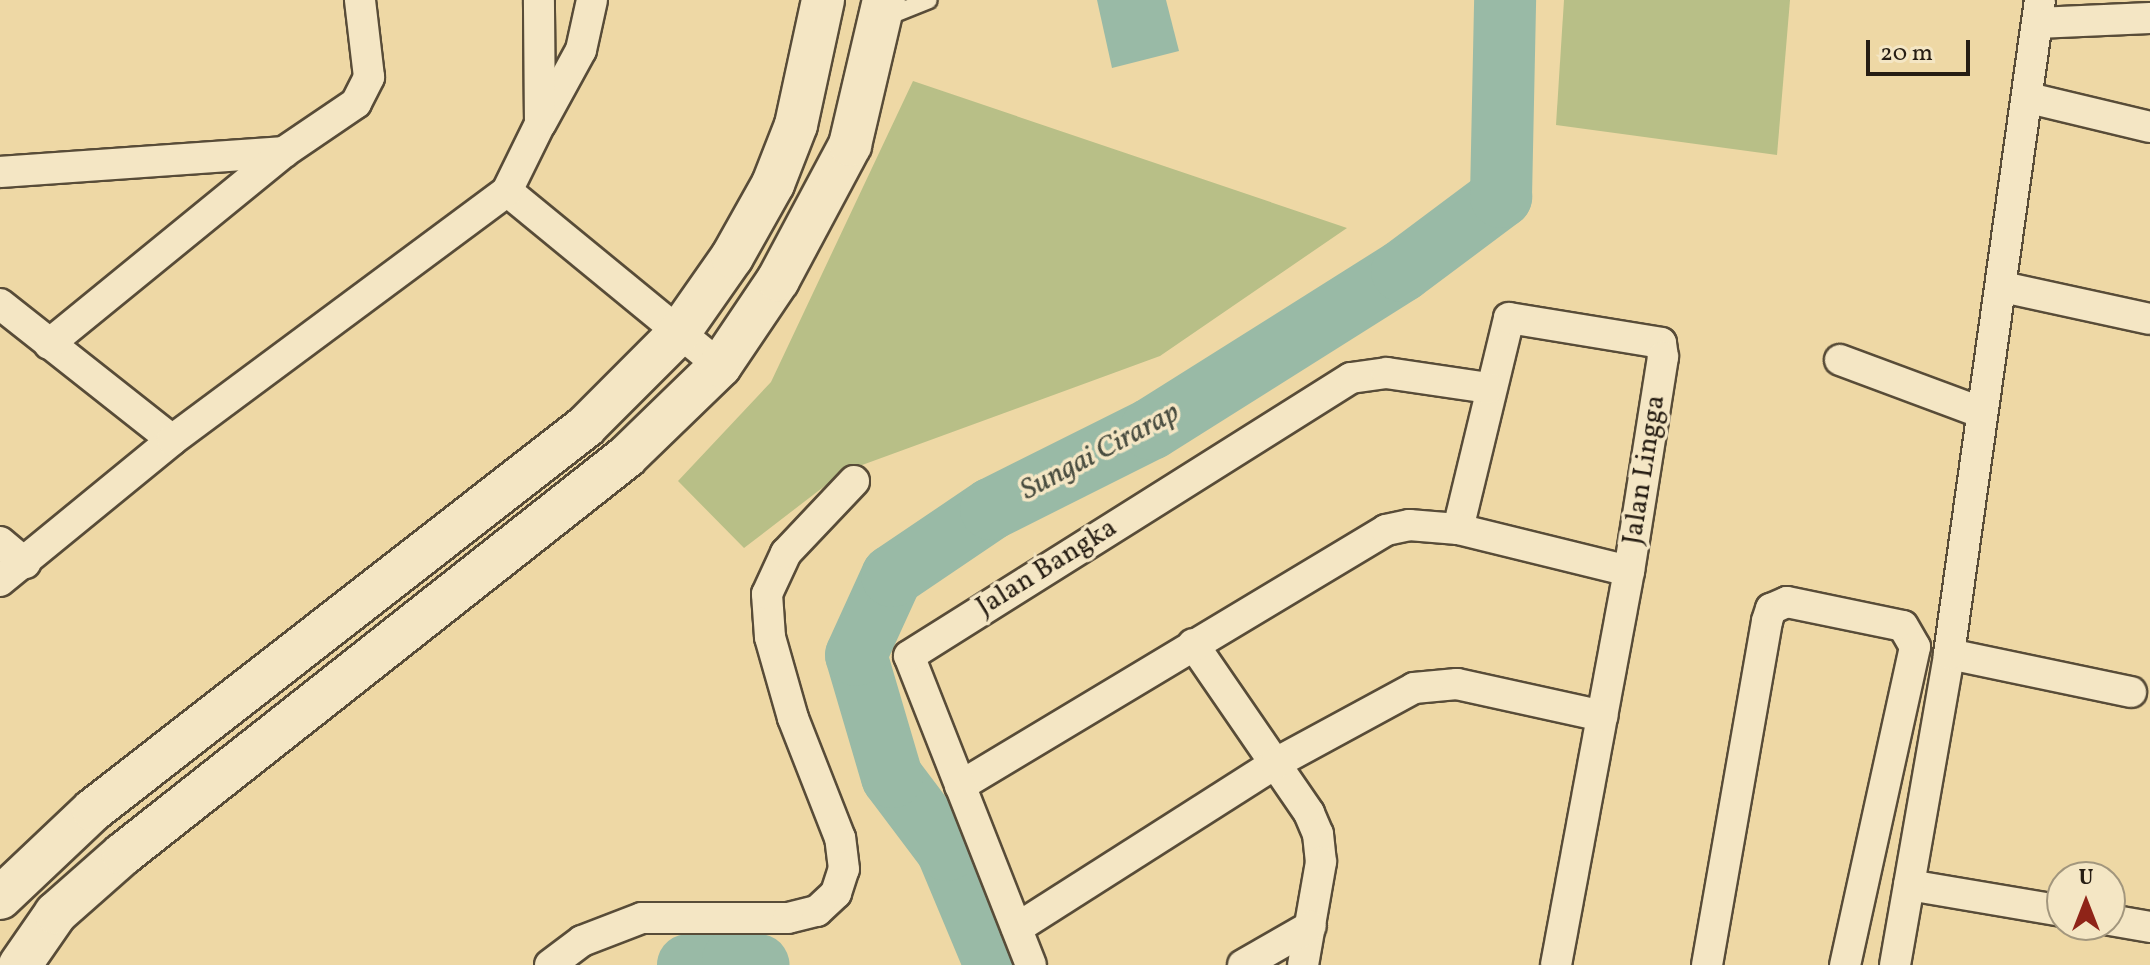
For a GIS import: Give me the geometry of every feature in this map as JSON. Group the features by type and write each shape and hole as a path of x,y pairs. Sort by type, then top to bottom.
{"street":[{"path":"49,344 284,152 356,103 366,89 360,0"},
{"path":"539,0 540,124"},
{"path":"0,581 172,440 507,191 581,50 592,0"},
{"path":"0,898 93,810 585,427 678,334 732,257 773,184 809,79 823,0"},
{"path":"20,965 56,913 123,854 626,457 720,366 778,280 850,145 883,9"},
{"path":"1895,965 1949,654 1980,412 2003,287 2039,12 2150,18"},
{"path":"2029,98 2150,127"},
{"path":"0,172 284,152"},
{"path":"507,191 720,366"},
{"path":"2003,287 2150,319"},
{"path":"0,304 172,440"},
{"name":"Jalan Lingga","path":"1458,529 1505,324 1513,316 1661,343 1629,571 1556,965"},
{"path":"1840,360 1980,412"},
{"name":"Jalan Bangka","path":"1031,965 909,664 911,653 1351,378 1387,373 1489,388"},
{"path":"550,965 582,941 642,918 788,918 817,911 836,893 844,869 840,838 793,718 770,637 767,594 786,553 854,481"},
{"path":"960,786 1386,530 1409,525 1458,529 1629,571"},
{"path":"0,542 25,563"},
{"path":"1707,965 1771,609 1798,602 1903,626 1911,632 1915,657 1845,965"},
{"path":"1193,644 1276,763 1318,834 1321,862 1303,965"},
{"path":"1949,654 2131,692"},
{"path":"1017,928 1276,763 1427,684 1457,684 1603,716"},
{"path":"1909,885 2046,908"},
{"path":"2126,923 2150,927"},
{"path":"1243,965 1311,926"}],"lane":[{"path":"883,9 929,0"}],"green space":[{"path":"1564,0 1790,0 1777,155 1556,125"},
{"path":"913,81 1347,228 1160,356 843,472 744,548 678,481 771,382"}],"shaded area":[{"path":"1097,0 1166,0 1179,51 1112,68"}],"waterway":[{"name":"Sungai Cirarap","path":"995,965 947,850 892,777 856,655 892,576 991,509 1151,429 1402,271 1501,197 1505,0"},
{"name":"Sungai Cirarap","path":"688,965 733,960 759,965"}]}
